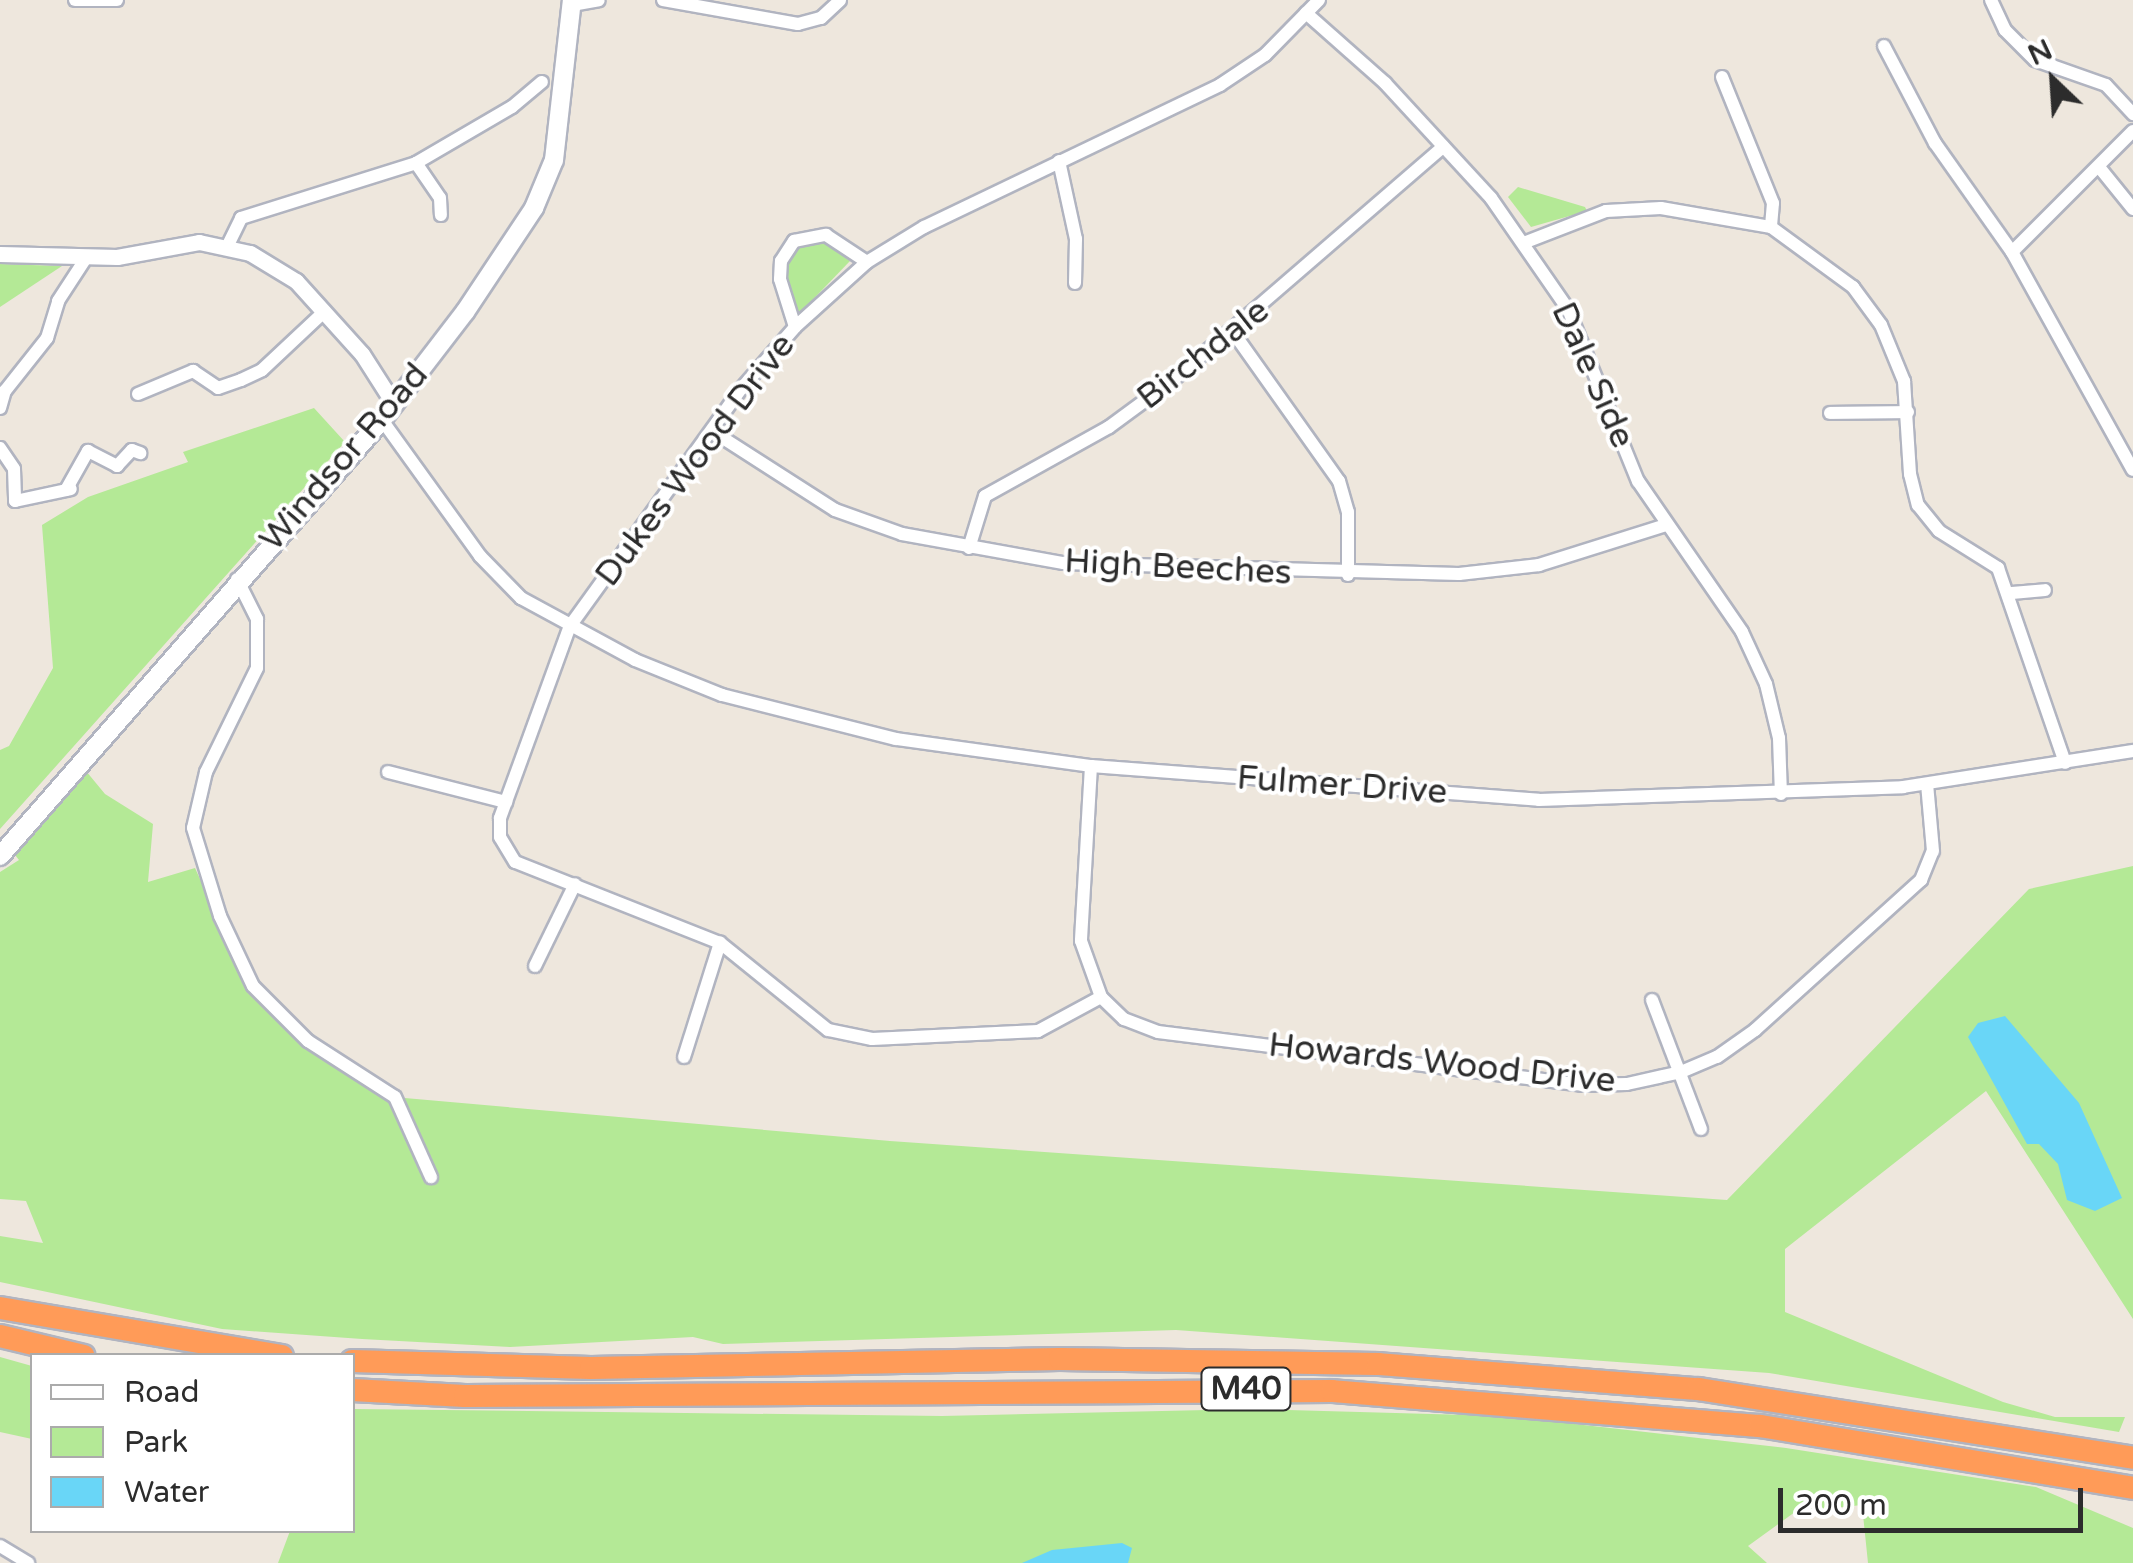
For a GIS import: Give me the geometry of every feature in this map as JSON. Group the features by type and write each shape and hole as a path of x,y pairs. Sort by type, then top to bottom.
{"highway":[{"path":"0,1308 264,1353"},
{"path":"0,1336 71,1353"},
{"name":"M40","path":"355,1361 591,1368 1060,1359 1378,1364 1699,1389 2133,1458"},
{"name":"M40","path":"355,1390 465,1396 1332,1391 1760,1426 2133,1488"}],"main road":[{"name":"Windsor Road","path":"0,856 237,579 382,420 534,208 554,160 572,3"}],"street":[{"path":"75,0 117,0"},
{"path":"572,3 598,0"},
{"path":"663,0 798,24 820,18 840,0"},
{"name":"Dukes Wood Drive","path":"575,884 505,852 500,837 506,802 570,626 712,431 795,327 867,262 1059,161 1220,85 1266,55 1319,0"},
{"path":"1990,0 2005,30 2035,60 2106,84 2133,114"},
{"name":"Dale Side","path":"1306,14 1386,83 1443,147 1526,242 1568,309 1638,482 1742,632 1766,684 1779,738 1781,794"},
{"path":"1884,46 1935,143 2012,252 2133,470"},
{"path":"1722,77 1772,203 1771,227"},
{"path":"228,244 234,226 255,212 416,163 512,108 542,82"},
{"path":"2012,252 2133,130"},
{"name":"Birchdale","path":"969,548 985,496 1110,427 1234,332 1443,147"},
{"path":"1059,161 1074,226 1075,284"},
{"path":"416,163 440,198 441,214"},
{"path":"2098,167 2133,209"},
{"path":"1526,242 1606,212 1661,208 1771,227 1853,287 1881,325 1904,381 1918,505 1940,531 1998,568 2012,593 2027,660 2065,764"},
{"path":"795,327 780,278 794,242 826,236 867,262"},
{"path":"0,254 117,258 175,242 228,244 274,265 325,312 394,404"},
{"path":"0,408 5,391 48,338 58,301 86,258"},
{"path":"138,394 194,371 218,388 241,380 262,370 325,312"},
{"path":"1234,332 1339,481 1348,512 1348,574"},
{"path":"1830,413 1908,412"},
{"path":"382,420 480,556 521,598 570,626"},
{"name":"High Beeches","path":"712,431 835,510 902,534 969,548 1166,570 1459,574 1539,565 1666,524"},
{"path":"0,448 14,469 16,501 68,490 88,450 117,466 132,450 140,452"},
{"path":"237,579 257,619 258,668 206,772 193,828 220,916 254,986 308,1040 395,1097 431,1177"},
{"path":"2012,593 2045,590"},
{"name":"Fulmer Drive","path":"570,626 722,695 896,739 1092,766 1540,800 1781,794 1927,784 2133,750"},
{"path":"535,966 575,884 720,943 828,1030 872,1039 1038,1031 1101,997 1081,941 1092,766"},
{"path":"388,772 506,802"},
{"name":"Howards Wood Drive","path":"1101,997 1124,1018 1197,1036 1582,1086 1681,1072 1717,1058 1756,1030 1920,880 1932,851 1927,784"},
{"path":"684,1058 720,943"},
{"path":"1652,1000 1700,1128"},
{"path":"0,1546 28,1563"}],"green space":[{"path":"1518,187 1585,207 1587,211 1531,227 1508,197"},
{"path":"817,237 850,261 799,314 788,308 782,271 799,243"},
{"path":"0,264 62,266 0,307"},
{"path":"314,408 345,442 0,829 0,750 9,746 53,668 42,525 88,497 188,462 183,452"},
{"path":"86,771 105,794 153,824 148,882 195,868 244,976 382,1096 890,1141 1727,1200 2029,889 2133,866 2133,1319 1986,1091 1785,1249 1785,1312 2003,1402 2055,1417 2125,1417 2119,1432 1769,1373 1176,1330 723,1344 693,1337 510,1347 362,1339 222,1329 0,1282 0,1236 43,1243 26,1201 0,1199 0,872 19,860 15,855"},
{"path":"0,1357 30,1365 30,1439 0,1432"},
{"path":"355,1409 942,1416 1252,1409 1503,1416 1786,1448 2036,1487 2133,1528 2133,1563 1868,1563 1862,1505 1795,1512 1748,1546 1767,1563 278,1563 289,1533 355,1533"}],"water":[{"path":"2005,1016 2079,1103 2122,1198 2095,1211 2067,1200 2058,1164 2039,1144 2027,1144 1968,1037 1978,1023"},
{"path":"1122,1543 1132,1548 1128,1563 1022,1563 1052,1550"}]}
